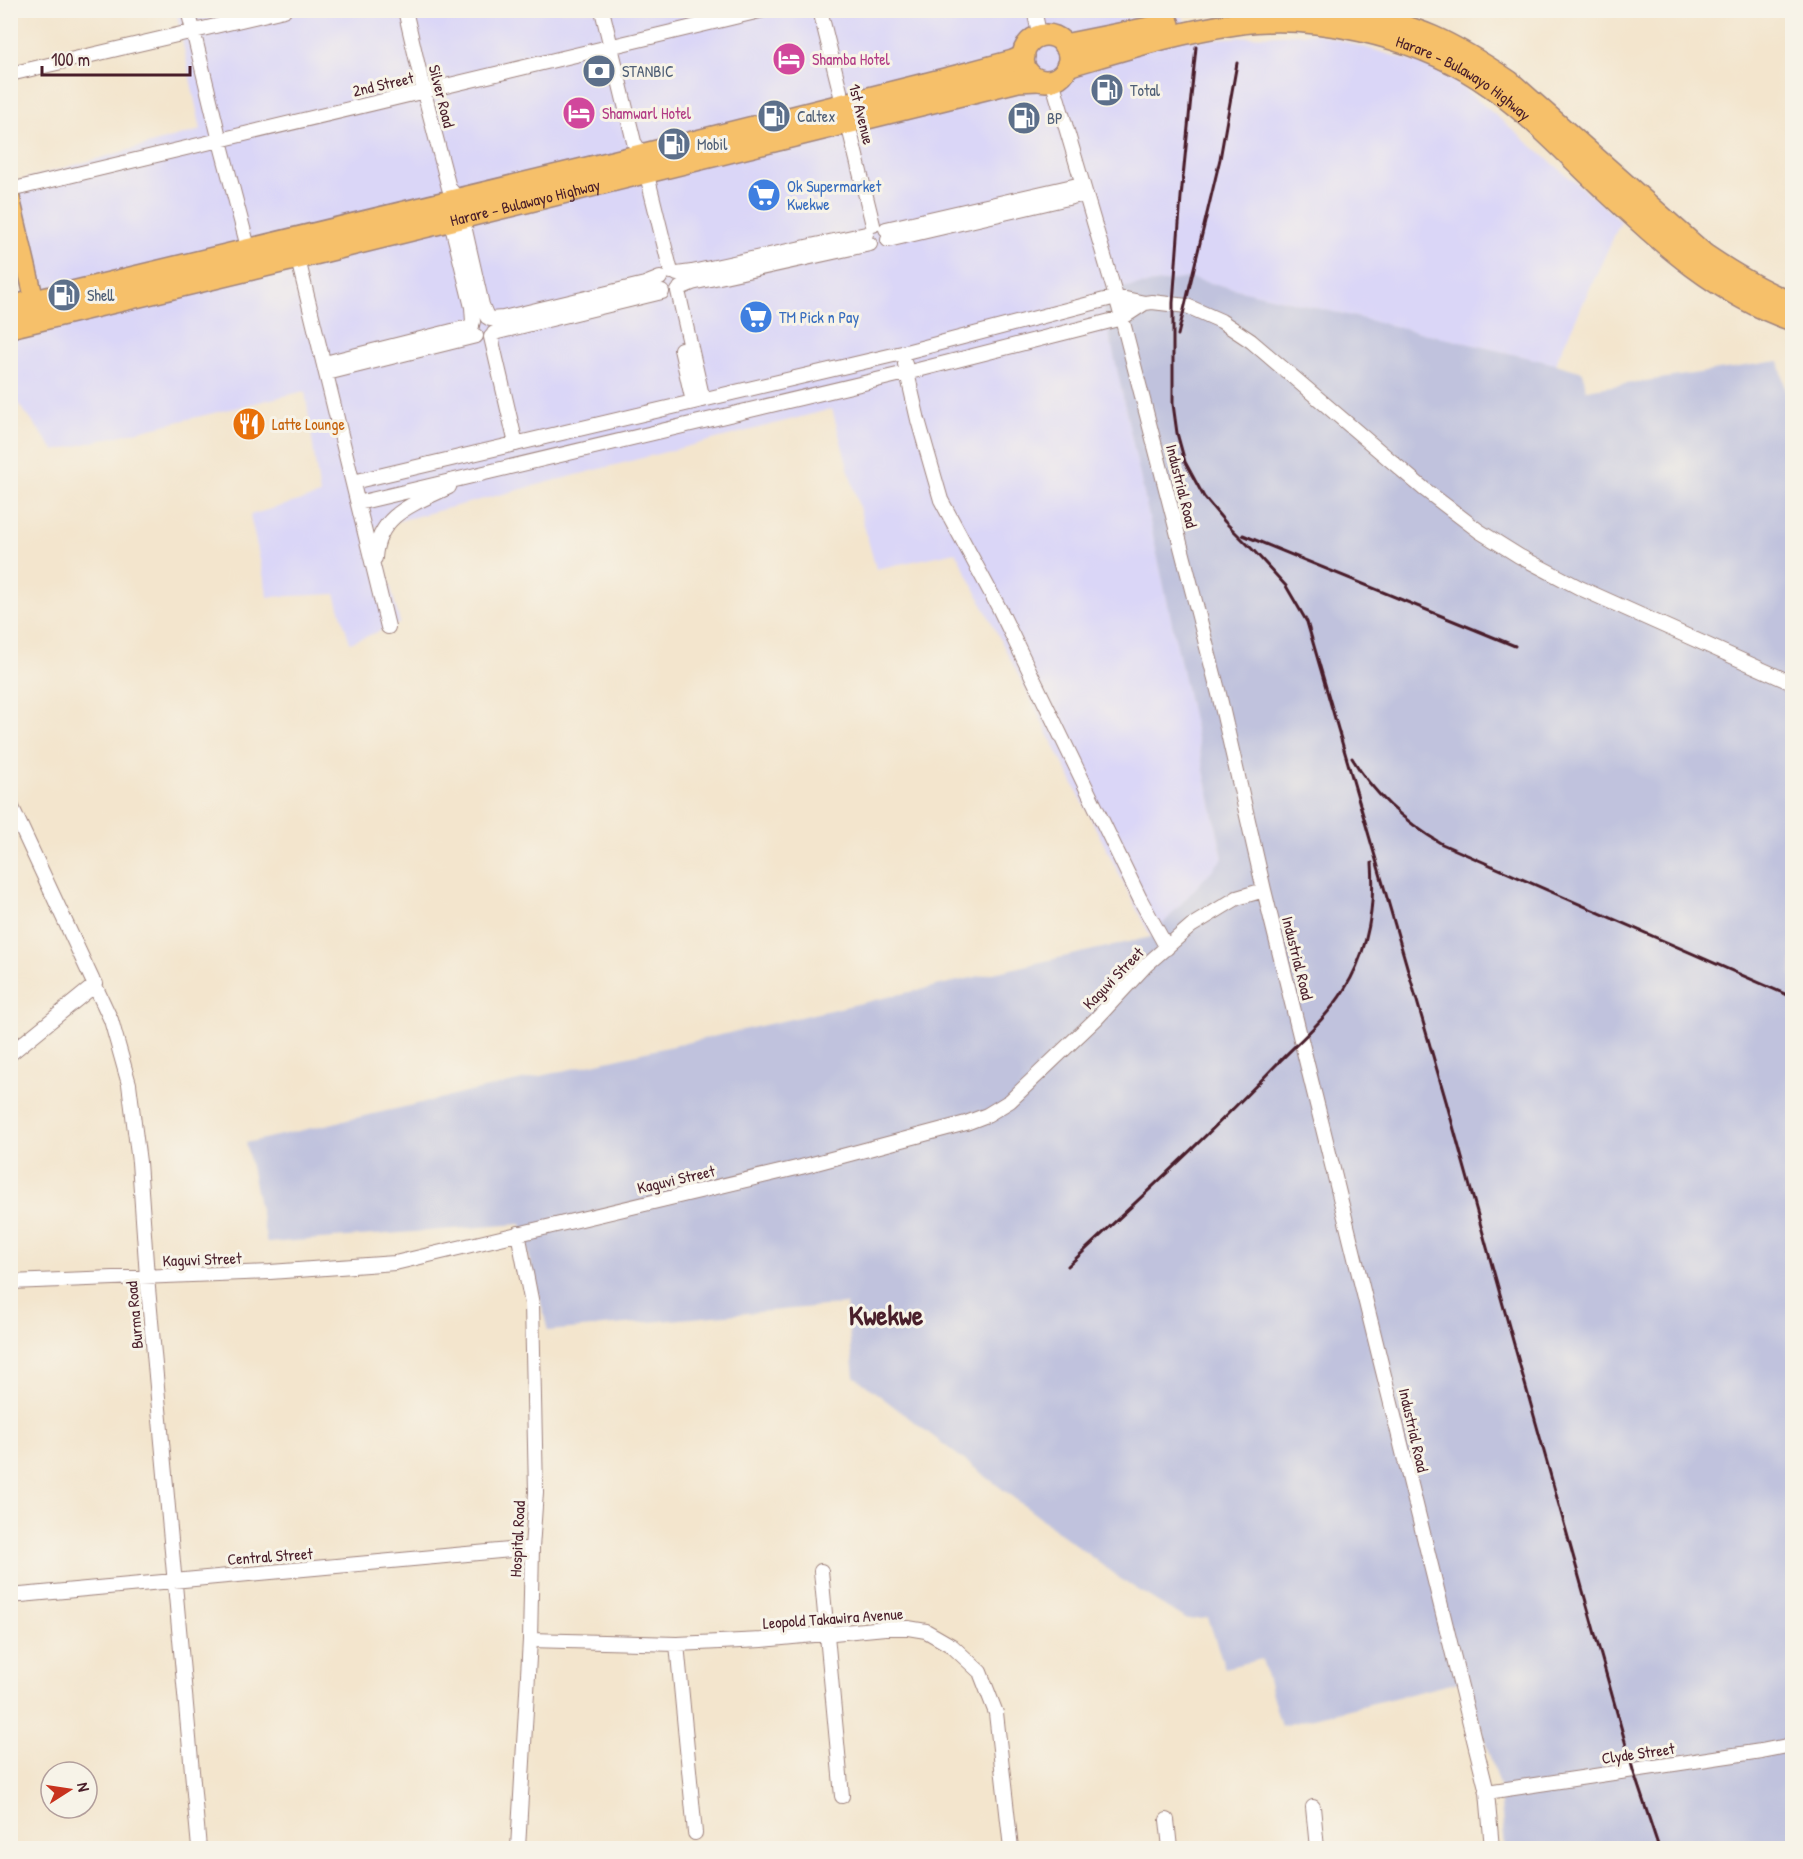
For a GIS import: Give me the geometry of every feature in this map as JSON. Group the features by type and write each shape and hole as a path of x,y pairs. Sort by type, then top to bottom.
{"highway":[{"name":"Harare - Bulawayo Highway","path":"959,85 1018,81 1052,75 1126,40 1234,10"},
{"name":"Harare - Bulawayo Highway","path":"1338,10 1385,21 1431,36 1477,59 1510,82 1705,255 1747,282 1792,303"},
{"name":"Harare - Bulawayo Highway","path":"1040,37 1052,36 1064,45 1126,40 1237,23 1303,22 1394,38 1478,78 1516,107 1680,258 1725,289 1792,320"},
{"path":"1040,37 1030,42 1024,56 1027,70 1052,75 1068,51 1064,45"},
{"name":"Harare - Bulawayo Highway","path":"10,307 37,310 72,302 389,226 453,206 639,160 845,114 959,85 1024,56"},
{"name":"Harare - Bulawayo Highway","path":"126,289 249,250 296,249"},
{"name":"Harare - Bulawayo Highway","path":"10,327 37,310"}],"main road":[{"path":"10,196 37,310"}],"street":[{"path":"188,10 249,250"},
{"path":"10,74 284,10"},
{"name":"Silver Road","path":"405,10 453,206"},
{"path":"602,10 698,401"},
{"name":"2nd Street","path":"10,190 764,10"},
{"name":"1st Avenue","path":"820,10 877,234"},
{"path":"1034,10 1040,37"},
{"name":"Industrial Road","path":"1052,75 1122,318 1218,694 1264,890 1487,1792 1492,1848"},
{"path":"481,332 479,317 502,318 645,285 692,283 877,234 1083,189"},
{"path":"453,206 482,305 489,318"},
{"path":"453,206 472,307 512,445"},
{"path":"296,249 388,627"},
{"path":"326,368 481,332 670,283"},
{"path":"353,482 902,353 1116,297 1145,303 1187,306 1221,321 1243,336 1439,502 1519,556 1580,588 1792,683"},
{"path":"358,503 906,373 1122,318 1145,303"},
{"path":"902,353 941,500 999,608 1140,899 1167,948"},
{"path":"779,382 784,402"},
{"path":"374,568 376,549 386,523 420,501 476,475"},
{"name":"Burma Road","path":"10,803 96,984 111,1020 129,1084 139,1162 147,1278 199,1848"},
{"name":"Kaguvi Street","path":"10,1282 147,1278 395,1263 823,1161 966,1123 987,1115 1010,1101 1096,1019 1146,965 1191,926 1237,898 1264,890"},
{"path":"10,1054 96,984"},
{"name":"Hospital Road","path":"518,1233 532,1304 536,1492 532,1548 531,1640 518,1848"},
{"name":"Central Street","path":"10,1596 532,1548"},
{"path":"821,1571 825,1634 842,1796"},
{"name":"Leopold Takawira Avenue","path":"531,1640 677,1644 762,1640 908,1628 926,1631 952,1646 980,1672 996,1713 1011,1848"},
{"path":"677,1644 695,1833"},
{"name":"Clyde Street","path":"1487,1792 1792,1745"},
{"path":"1314,1807 1317,1848"},
{"path":"1167,1820 1170,1848"}],"shaded area":[{"path":"176,11 1182,11 1189,40 1316,33 1442,70 1621,221 1555,364 1189,278 1100,291 1223,859 1151,937 956,552 876,569 832,409 375,527 400,623 350,643 335,594 268,597 250,515 320,495 305,391 55,451 11,394 11,333 46,326 11,183 201,130"},
{"name":"Kwekwe","path":"1189,278 1555,364 1583,372 1586,390 1779,361 1788,399 1792,399 1792,1848 1505,1848 1499,1785 1466,1680 1281,1726 1262,1659 1225,1668 1208,1618 1187,1620 1119,1578 854,1376 846,1304 548,1331 521,1224 267,1243 246,1143 1151,937 1223,858 1100,291"}],"railway":[{"path":"1196,47 1173,303 1173,404 1177,433 1185,462 1204,497 1286,586 1307,622 1446,1101 1633,1770 1659,1848"},
{"path":"1178,335 1220,159 1237,63"},
{"path":"1243,535 1515,646"},
{"path":"1352,758 1370,784 1391,807 1442,844 1792,997"},
{"path":"1068,1266 1224,1118 1337,1001 1352,975 1364,944 1371,912 1372,863"}],"place":[{"name":"Shamba Hotel","path":"789,59"},
{"name":"STANBIC","path":"599,71"},
{"name":"Total","path":"1107,90"},
{"name":"Shamwarl Hotel","path":"579,113"},
{"name":"Caltex","path":"774,116"},
{"name":"BP","path":"1024,118"},
{"name":"Mobil","path":"674,144"},
{"name":"Ok Supermarket Kwekwe","path":"764,195"},
{"name":"Shell","path":"64,295"},
{"name":"TM Pick n Pay","path":"756,317"},
{"name":"Latte Lounge","path":"249,424"}],"district":[{"name":"Kwekwe","path":"886,1315"}]}
